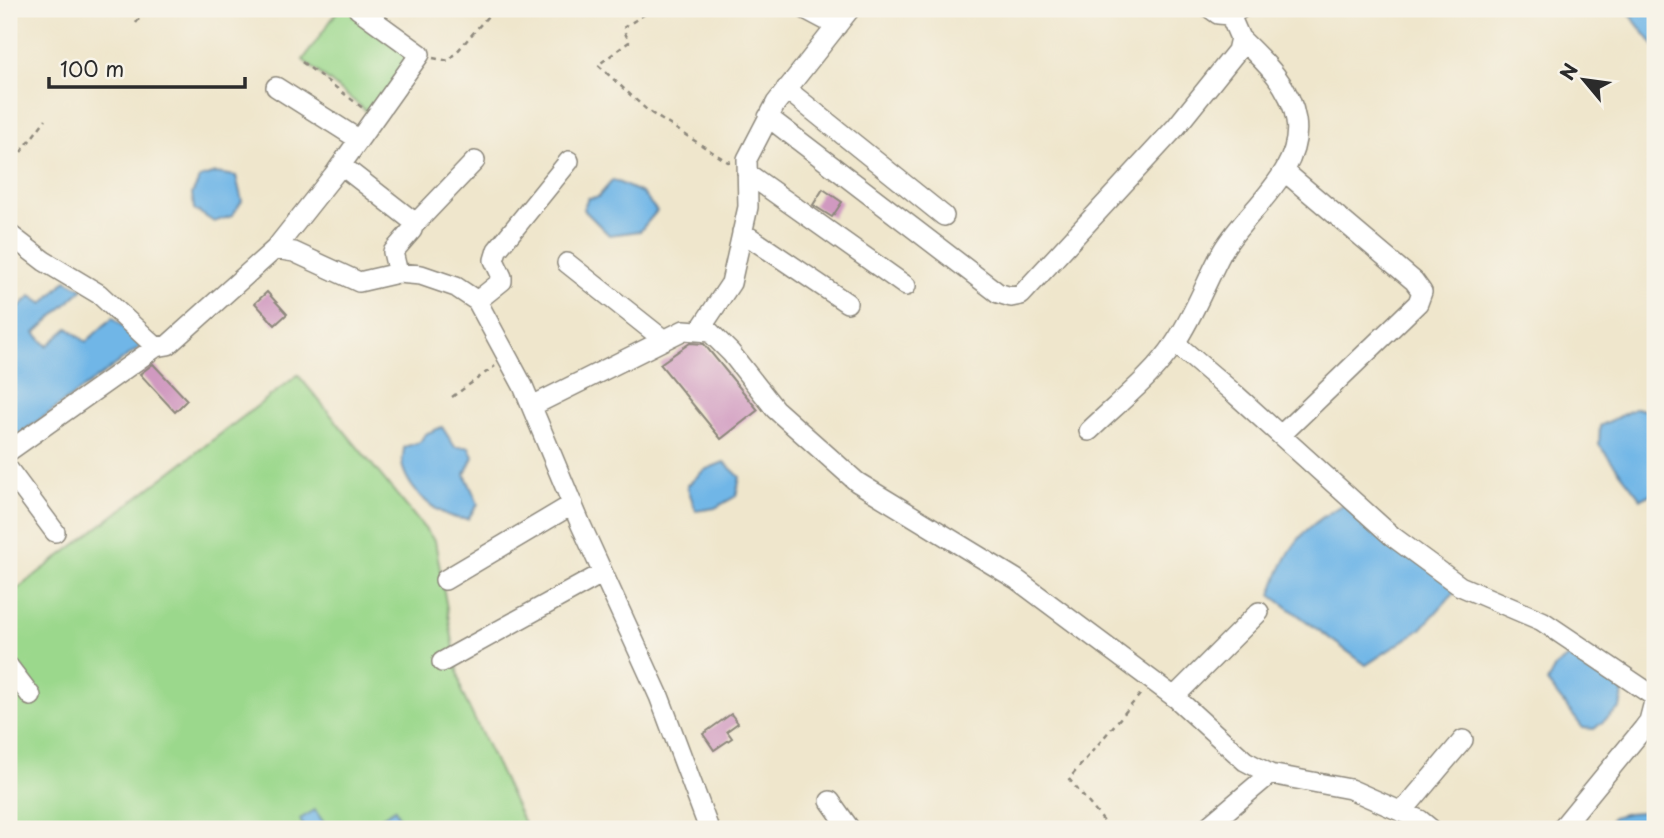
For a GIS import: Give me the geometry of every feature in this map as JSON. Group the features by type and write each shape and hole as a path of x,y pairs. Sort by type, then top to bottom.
{"street":[{"path":"9,451 156,347 168,345 275,249 341,165 420,54 382,15 358,9"},
{"path":"805,9 836,26"},
{"path":"699,331 731,283 748,207 747,166 768,117 786,89 850,9"},
{"path":"768,117 998,293 1011,297 1021,295 1176,127 1237,51 1240,38 1235,12 1218,13 1211,9"},
{"path":"1089,431 1152,371 1175,343 1227,245 1284,171 1295,144 1296,121 1286,93 1266,63 1240,38"},
{"path":"276,88 358,139"},
{"path":"786,89 944,216"},
{"path":"398,273 393,252 415,224 475,161"},
{"path":"477,301 502,281 494,260 498,250 569,161"},
{"path":"341,165 409,215 415,224"},
{"path":"747,166 906,286"},
{"path":"1281,435 1418,303 1422,292 1414,281 1284,171"},
{"path":"742,232 847,303"},
{"path":"9,234 44,261 99,295 156,347"},
{"path":"275,249 294,252 359,282 398,273 421,275 456,287 477,301 532,406 659,696 709,829"},
{"path":"567,262 664,340"},
{"path":"532,406 684,330 710,332 775,409 857,482 1016,579 1174,697 1245,761 1270,774 1349,789 1420,820 1431,829"},
{"path":"1175,343 1392,536 1460,586 1542,621 1655,698 1649,721 1562,829"},
{"path":"9,470 55,532"},
{"path":"445,580 573,504"},
{"path":"442,662 603,573"},
{"path":"1174,697 1259,612"},
{"path":"9,667 31,696"},
{"path":"1402,812 1463,740"},
{"path":"1205,829 1270,774"},
{"path":"830,801 850,829"}],"path":[{"path":"136,23 146,9"},
{"path":"420,54 449,61 494,9"},
{"path":"653,9 624,28 629,42 598,65 648,111 728,162 747,166"},
{"path":"302,62 374,116"},
{"path":"9,168 46,119"},
{"path":"452,397 506,357"},
{"path":"1110,829 1069,779 1152,681"}],"green space":[{"path":"339,9 355,9 422,56 370,114 303,60"},
{"path":"298,375 435,541 462,693 527,829 9,829 9,595"}],"water":[{"path":"1640,9 1655,9 1655,47 1630,15"},
{"path":"215,173 236,176 242,201 232,216 214,222 194,209 192,194 200,178"},
{"path":"613,180 642,193 657,211 640,231 609,235 583,209 588,198 598,197"},
{"path":"66,280 83,289 35,333 47,346 68,328 86,342 113,317 143,345 9,442 9,313 31,296 43,304"},
{"path":"1636,408 1655,413 1655,492 1641,499 1599,445 1600,426"},
{"path":"442,427 455,447 469,447 473,457 465,474 478,504 468,519 448,515 429,504 413,487 403,468 404,447 420,442 425,434"},
{"path":"724,462 740,477 736,496 715,508 696,511 687,486 704,470"},
{"path":"1352,500 1461,585 1421,629 1366,665 1271,595 1284,562 1300,537 1322,518"},
{"path":"1568,657 1592,659 1624,687 1620,708 1594,729 1583,728 1547,682 1555,667"},
{"path":"395,809 405,829 363,829"},
{"path":"315,810 324,823 334,824 337,829 304,829 300,819"},
{"path":"1655,811 1655,829 1608,829 1612,817"}],"building":[{"path":"823,189 842,202 832,217 813,205"},
{"path":"267,292 287,314 275,325 255,303"},
{"path":"690,343 704,344 758,410 721,439 660,364"},
{"path":"153,364 187,400 175,412 140,374"},
{"path":"731,714 738,723 727,731 732,738 714,750 703,734"}]}
